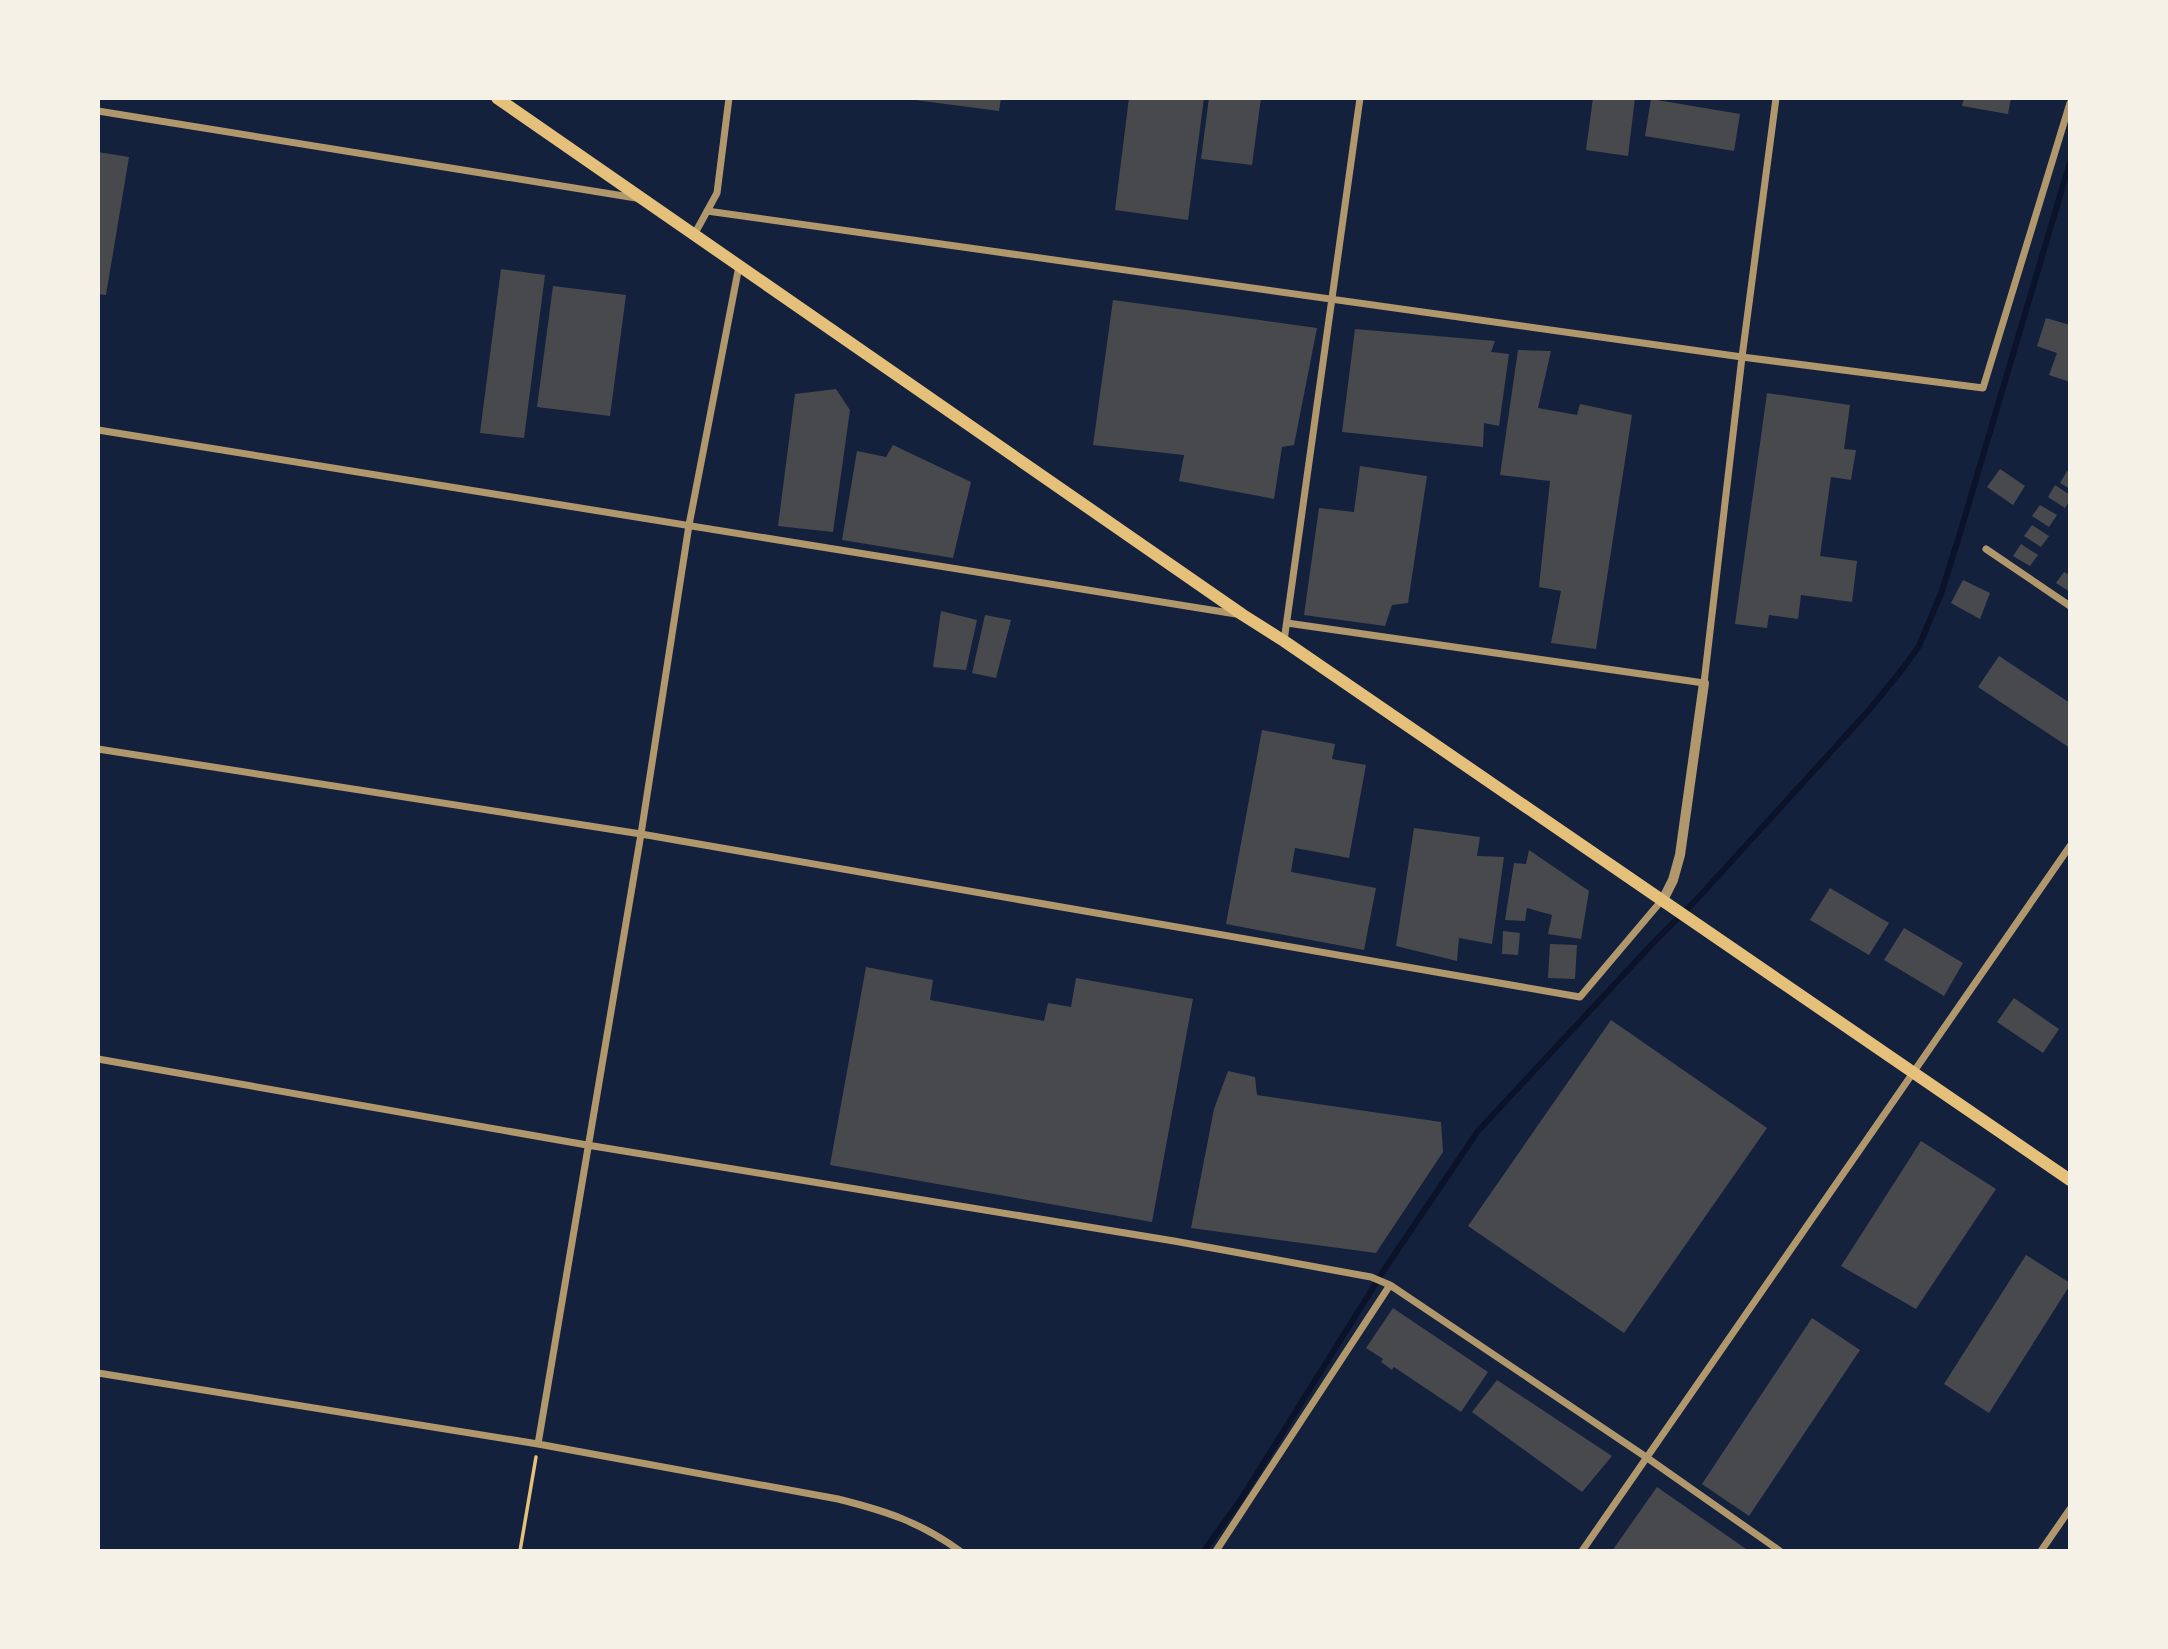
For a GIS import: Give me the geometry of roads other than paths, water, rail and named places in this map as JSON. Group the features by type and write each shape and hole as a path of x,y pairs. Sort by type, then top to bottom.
{"main road":[{"path":"497,98 1244,615 2070,1180"}],"street":[{"path":"694,235 717,193 729,98"},
{"path":"1284,641 1360,98"},
{"path":"98,749 641,834 1580,997 1663,900 1673,880 1680,855 1704,683 1742,357 1776,98"},
{"path":"706,211 1742,357 1983,388 2070,103"},
{"path":"98,111 642,199"},
{"path":"538,1444 641,834 689,525 739,267"},
{"path":"98,430 1244,615"},
{"path":"1986,549 2070,606"},
{"path":"1287,623 1704,683"},
{"path":"1582,1551 2070,846"},
{"path":"98,1059 587,1145 1174,1241 1371,1277 1390,1285 1780,1551"},
{"path":"1216,1551 1390,1285"},
{"path":"98,1373 538,1444 838,1499 876,1508 911,1521 960,1551"},
{"path":"2041,1551 2070,1509"}],"waterway":[{"path":"1204,1551 1241,1499 1386,1267 1478,1131 1697,899 1870,709 1919,646 1942,591 2070,162"}]}
